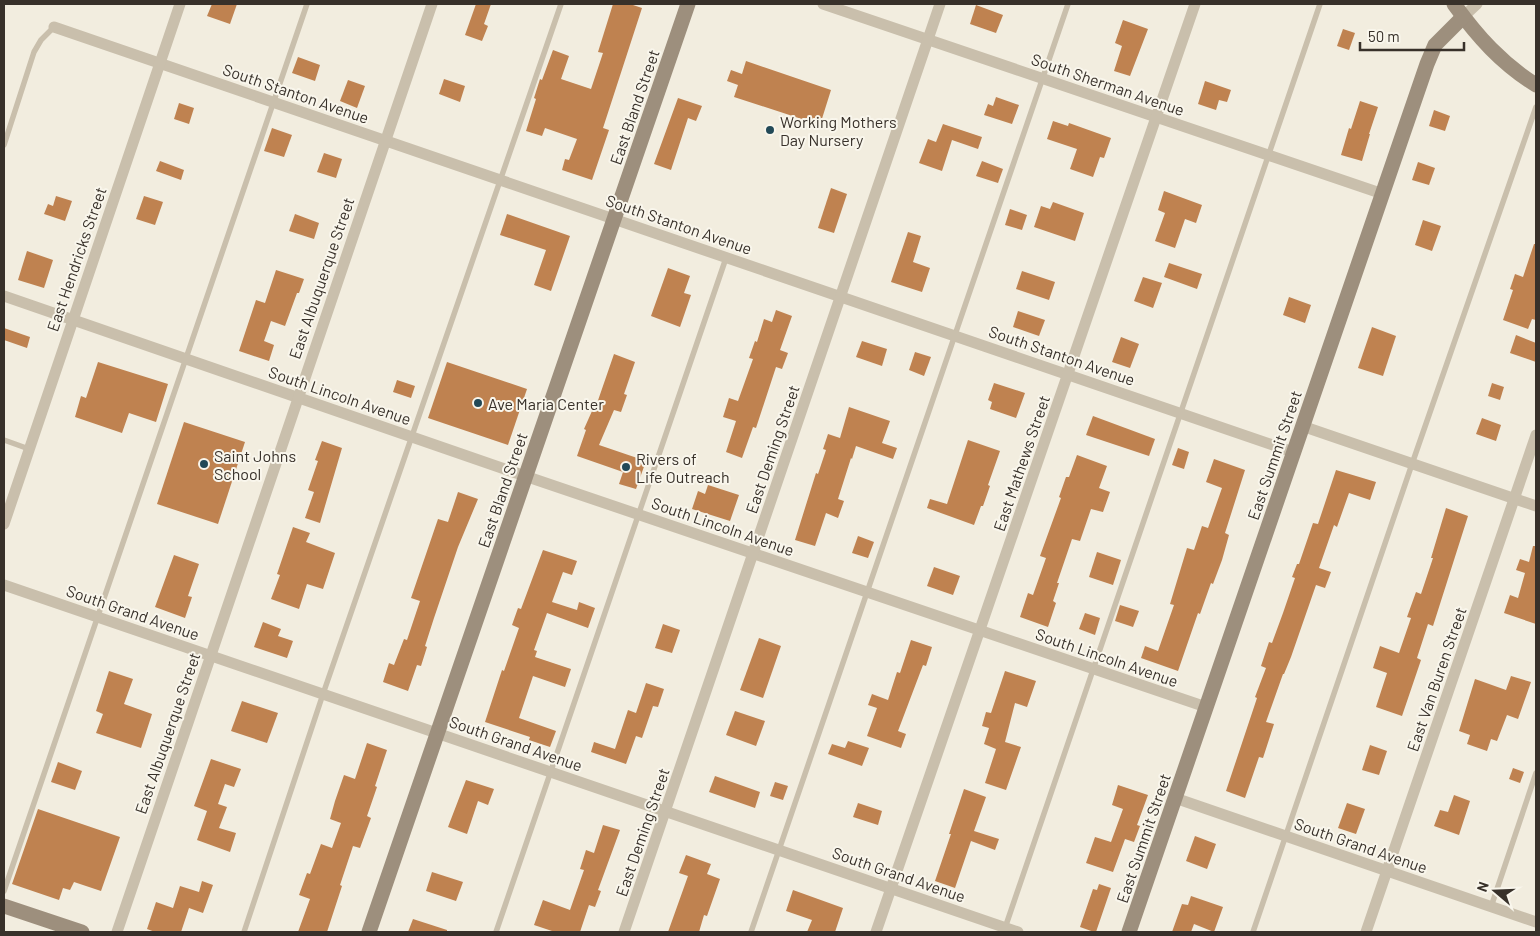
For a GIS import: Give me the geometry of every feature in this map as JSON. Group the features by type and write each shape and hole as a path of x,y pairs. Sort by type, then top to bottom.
{"street":[{"name":"East Hendricks Street","path":"4,524 180,4"},
{"name":"East Albuquerque Street","path":"117,932 432,4"},
{"name":"East Bland Street","path":"369,932 688,4"},
{"name":"South Sherman Avenue","path":"823,4 1382,194"},
{"name":"East Deming Street","path":"624,932 940,4"},
{"name":"East Mathews Street","path":"876,932 1195,4"},
{"path":"1454,4 1492,52 1513,70 1536,85"},
{"name":"East Summit Street","path":"1129,932 1432,52 1439,40 1477,4"},
{"name":"South Stanton Avenue","path":"54,27 1293,452"},
{"name":"South Lincoln Avenue","path":"4,296 1206,708"},
{"path":"1302,426 1536,506"},
{"name":"East Van Buren Street","path":"1366,932 1536,436"},
{"name":"South Grand Avenue","path":"4,585 779,850 1004,930 1018,932"},
{"name":"South Grand Avenue","path":"1175,798 1536,922"},
{"path":"4,906 82,932"}],"lane":[{"path":"4,891 307,4"},
{"path":"244,932 323,694 561,4"},
{"path":"751,932 1068,4"},
{"path":"1004,930 1320,4"},
{"path":"4,145 34,52 41,40 54,27"},
{"path":"1253,932 1536,107"},
{"path":"496,932 726,258"},
{"path":"4,440 29,449"},
{"path":"1490,907 1536,773"}],"building":[{"path":"212,4 237,4 230,24 207,16"},
{"path":"476,4 491,4 484,24 488,26 482,41 465,35"},
{"path":"613,4 630,4 642,8 603,128 609,130 592,180 562,170 565,159 569,160 577,139 545,128 542,136 526,131 540,79 542,80 553,50 569,56 561,79 591,89 603,53 598,52"},
{"path":"976,5 1003,15 996,33 970,24"},
{"path":"1123,20 1148,29 1130,76 1114,71 1122,46 1115,43"},
{"path":"1343,29 1355,33 1349,50 1337,46"},
{"path":"298,57 320,65 315,81 292,73"},
{"name":"Working Mothers Day Nursery","path":"746,61 831,90 820,125 734,97 738,85 727,81 731,70 742,74"},
{"path":"444,79 465,86 460,102 439,94"},
{"path":"348,80 365,86 357,108 340,101"},
{"path":"1205,81 1231,90 1227,102 1219,100 1216,110 1198,104"},
{"path":"996,97 1019,105 1012,124 984,115 988,104 993,106"},
{"path":"678,98 702,106 696,121 688,118 671,170 654,164"},
{"path":"1360,101 1378,107 1362,161 1341,155"},
{"path":"179,103 194,108 189,124 174,119"},
{"path":"1434,110 1450,116 1445,131 1429,126"},
{"path":"1053,121 1068,126 1069,123 1111,138 1104,158 1100,157 1093,177 1070,169 1077,149 1047,139"},
{"path":"943,124 982,137 978,149 952,140 942,171 919,163 928,139 936,142"},
{"path":"272,128 292,135 284,157 264,151"},
{"path":"324,153 342,159 336,178 317,172"},
{"path":"160,161 184,170 181,180 156,171"},
{"path":"982,161 1003,169 998,183 976,176"},
{"path":"1418,162 1435,168 1429,185 1412,180"},
{"path":"831,188 847,194 834,233 818,228"},
{"path":"1164,191 1202,205 1196,223 1185,219 1175,248 1155,241 1165,213 1158,210"},
{"path":"56,196 72,201 65,221 44,214 48,204 53,206"},
{"path":"144,196 163,202 155,225 136,219"},
{"path":"1053,202 1084,213 1075,241 1034,227 1041,206 1050,209"},
{"path":"1010,209 1027,215 1022,230 1005,225"},
{"path":"295,214 319,223 314,239 289,231"},
{"path":"507,214 570,236 551,291 534,285 546,250 500,235"},
{"path":"1423,220 1441,226 1432,251 1415,245"},
{"path":"908,232 921,236 913,262 930,268 922,292 891,282"},
{"path":"1534,244 1536,244 1536,320 1532,319 1528,329 1503,320 1513,290 1510,289 1515,274 1523,277"},
{"path":"27,251 53,260 44,288 18,280"},
{"path":"1169,263 1202,274 1197,289 1164,277"},
{"path":"668,268 690,276 684,293 691,295 680,327 651,316"},
{"path":"276,270 304,279 285,326 271,321 264,341 274,345 269,361 239,351 256,300 265,303"},
{"path":"1022,271 1055,282 1049,300 1016,289"},
{"path":"1143,277 1162,283 1153,308 1134,301"},
{"path":"1289,297 1311,305 1305,323 1283,315"},
{"path":"776,310 792,316 780,350 788,353 782,369 776,367 756,428 753,427 742,458 726,452 736,421 723,417 729,398 738,401 753,359 749,358 755,341 757,342 764,319 772,322"},
{"path":"1018,311 1045,320 1039,336 1013,327"},
{"path":"1372,327 1396,336 1383,376 1358,368"},
{"path":"4,328 30,337 27,348 4,340"},
{"path":"1516,335 1536,343 1536,362 1510,353"},
{"path":"1121,337 1139,344 1130,368 1112,362"},
{"path":"862,341 887,349 882,366 856,357"},
{"path":"915,352 931,357 924,376 909,370"},
{"path":"614,354 635,362 624,394 627,395 621,412 614,410 599,445 646,461 636,489 619,484 623,472 577,456 586,430 584,429 592,411 594,412"},
{"path":"98,362 168,384 156,422 129,413 122,433 75,417 81,396 86,398"},
{"name":"Ave Maria Center","path":"447,362 527,389 508,445 428,418"},
{"path":"397,380 415,386 411,398 393,392"},
{"path":"994,383 1025,393 1016,418 990,409 992,402 988,400"},
{"path":"1492,383 1504,387 1500,400 1488,396"},
{"path":"849,407 890,421 882,443 897,448 893,459 856,446 838,499 844,501 838,518 826,513 815,546 795,540 816,473 818,474 826,450 823,449 828,434 840,438"},
{"path":"1093,416 1155,439 1149,456 1086,435"},
{"path":"1482,418 1501,425 1496,441 1476,434"},
{"path":"184,422 245,442 218,524 157,504"},
{"path":"968,440 1000,451 983,506 981,506 974,525 927,508 930,499 947,504"},
{"path":"322,441 342,448 320,523 305,518 314,492 308,490 318,461 315,460"},
{"path":"1178,448 1189,452 1184,469 1172,465"},
{"path":"1077,455 1107,466 1099,488 1110,492 1103,512 1091,509 1080,541 1072,539 1057,583 1059,583 1053,601 1056,603 1048,627 1020,617 1028,593 1033,595 1046,558 1040,556 1061,498 1059,497 1066,477 1069,477"},
{"path":"1214,459 1245,470 1225,533 1229,535 1222,560 1213,584 1211,583 1200,614 1198,613 1178,671 1141,658 1145,646 1158,651 1174,605 1170,604 1187,548 1194,550 1202,526 1208,528 1222,488 1206,482"},
{"path":"1336,470 1376,482 1370,500 1349,493 1337,527 1334,525 1319,568 1331,572 1325,588 1316,585 1266,722 1274,724 1263,758 1259,757 1245,798 1226,791 1266,668 1261,666 1269,642 1272,643 1295,578 1292,577 1297,564 1299,564 1313,523 1318,524"},
{"path":"708,485 739,495 730,521 692,509 698,491 705,494"},
{"path":"458,492 478,499 458,547 425,646 427,647 421,666 417,665 408,691 383,682 389,663 394,665 404,639 407,640 420,601 411,598 438,519 448,522"},
{"path":"1446,508 1468,516 1433,626 1428,624 1417,658 1421,660 1402,716 1376,707 1387,673 1373,668 1380,646 1399,653 1411,618 1407,617 1416,592 1421,594"},
{"path":"293,527 310,533 306,542 335,553 323,589 307,584 299,609 271,599 280,575 277,574"},
{"path":"858,536 874,542 868,558 852,553"},
{"path":"1533,546 1536,546 1536,624 1504,613 1510,595 1518,598 1525,573 1516,570 1520,559 1529,562"},
{"path":"543,550 577,561 572,575 563,572 552,602 577,610 579,602 595,608 588,628 547,613 534,650 537,651 535,657 571,669 565,687 533,676 519,718 556,731 550,747 529,740 530,737 485,722 502,670 504,671 519,628 512,625 518,608 521,609"},
{"path":"1097,552 1121,560 1113,585 1089,577"},
{"path":"174,555 199,564 188,596 192,597 185,618 155,607"},
{"path":"934,567 960,576 953,595 927,586"},
{"path":"1120,605 1139,611 1133,627 1115,621"},
{"path":"1085,613 1100,618 1095,635 1079,629"},
{"path":"263,622 281,629 278,636 293,641 287,658 254,647"},
{"path":"663,624 680,630 672,653 655,648"},
{"path":"759,638 781,646 763,698 740,690"},
{"path":"911,640 932,647 926,666 923,665 898,731 906,734 901,748 867,736 877,708 868,705 872,694 888,700 897,672 900,673"},
{"path":"109,671 133,679 124,704 152,714 141,748 96,733 103,714 96,711"},
{"path":"1005,671 1036,681 1027,707 1015,703 1005,742 1021,747 1006,790 985,783 996,749 984,744 989,728 982,726 986,712 991,713"},
{"path":"1511,676 1531,682 1518,719 1507,715 1497,741 1491,739 1487,751 1467,744 1470,735 1459,731 1475,679 1506,690"},
{"path":"646,683 664,689 658,707 653,706 642,738 636,736 626,764 591,752 594,742 615,749 628,710 636,713"},
{"path":"242,701 278,713 267,743 231,731"},
{"path":"735,711 765,721 756,746 726,735"},
{"path":"848,741 869,748 862,766 828,754 832,744 845,748"},
{"path":"367,743 387,750 367,816 371,818 360,848 353,846 327,932 298,932 310,899 299,895 307,873 310,874 321,844 332,848 341,823 330,819 335,801 344,775 355,779"},
{"path":"1370,745 1387,751 1379,775 1362,770"},
{"path":"211,759 241,769 234,787 225,784 218,804 227,807 219,828 236,833 230,852 197,840 207,811 194,806"},
{"path":"58,762 82,771 75,790 51,782"},
{"path":"1513,768 1524,772 1520,783 1509,779"},
{"path":"715,776 760,792 755,808 709,792"},
{"path":"466,780 494,789 488,805 478,801 467,834 448,827"},
{"path":"775,782 788,786 783,800 770,796"},
{"path":"1118,785 1148,795 1137,825 1140,826 1134,842 1125,839 1113,872 1086,863 1095,837 1111,842 1123,809 1112,805"},
{"path":"964,789 986,797 974,831 999,839 995,850 971,841 955,888 935,881"},
{"path":"1454,795 1470,801 1459,835 1434,826 1440,810 1448,812"},
{"path":"858,803 882,811 878,825 853,817"},
{"path":"1347,803 1365,809 1356,834 1338,828"},
{"path":"38,809 120,837 101,891 74,882 70,890 63,888 59,900 12,884"},
{"path":"603,825 620,830 598,890 601,891 595,907 589,905 580,932 555,932 534,925 543,900 570,910 584,870 580,869 586,850 594,853"},
{"path":"1195,836 1216,844 1207,869 1186,861"},
{"path":"686,855 711,864 707,874 720,879 707,916 704,915 699,932 668,932 688,876 679,873"},
{"path":"432,872 463,882 456,901 426,891"},
{"path":"202,881 213,885 203,913 189,908 181,932 155,932 147,929 156,902 173,908 180,886 199,892"},
{"path":"1099,884 1111,888 1096,932 1094,932 1080,927 1093,889 1097,890"},
{"path":"793,890 843,908 835,932 807,932 812,920 786,911"},
{"path":"1191,896 1223,907 1214,932 1194,924 1191,932 1172,932 1182,904 1188,905"},
{"path":"413,919 447,930 447,932 408,932"}],"place":[{"name":"Working Mothers Day Nursery","path":"770,130"},
{"name":"Ave Maria Center","path":"478,403"},
{"name":"Saint Johns School","path":"204,464"},
{"name":"Rivers of Life Outreach","path":"626,467"}]}
